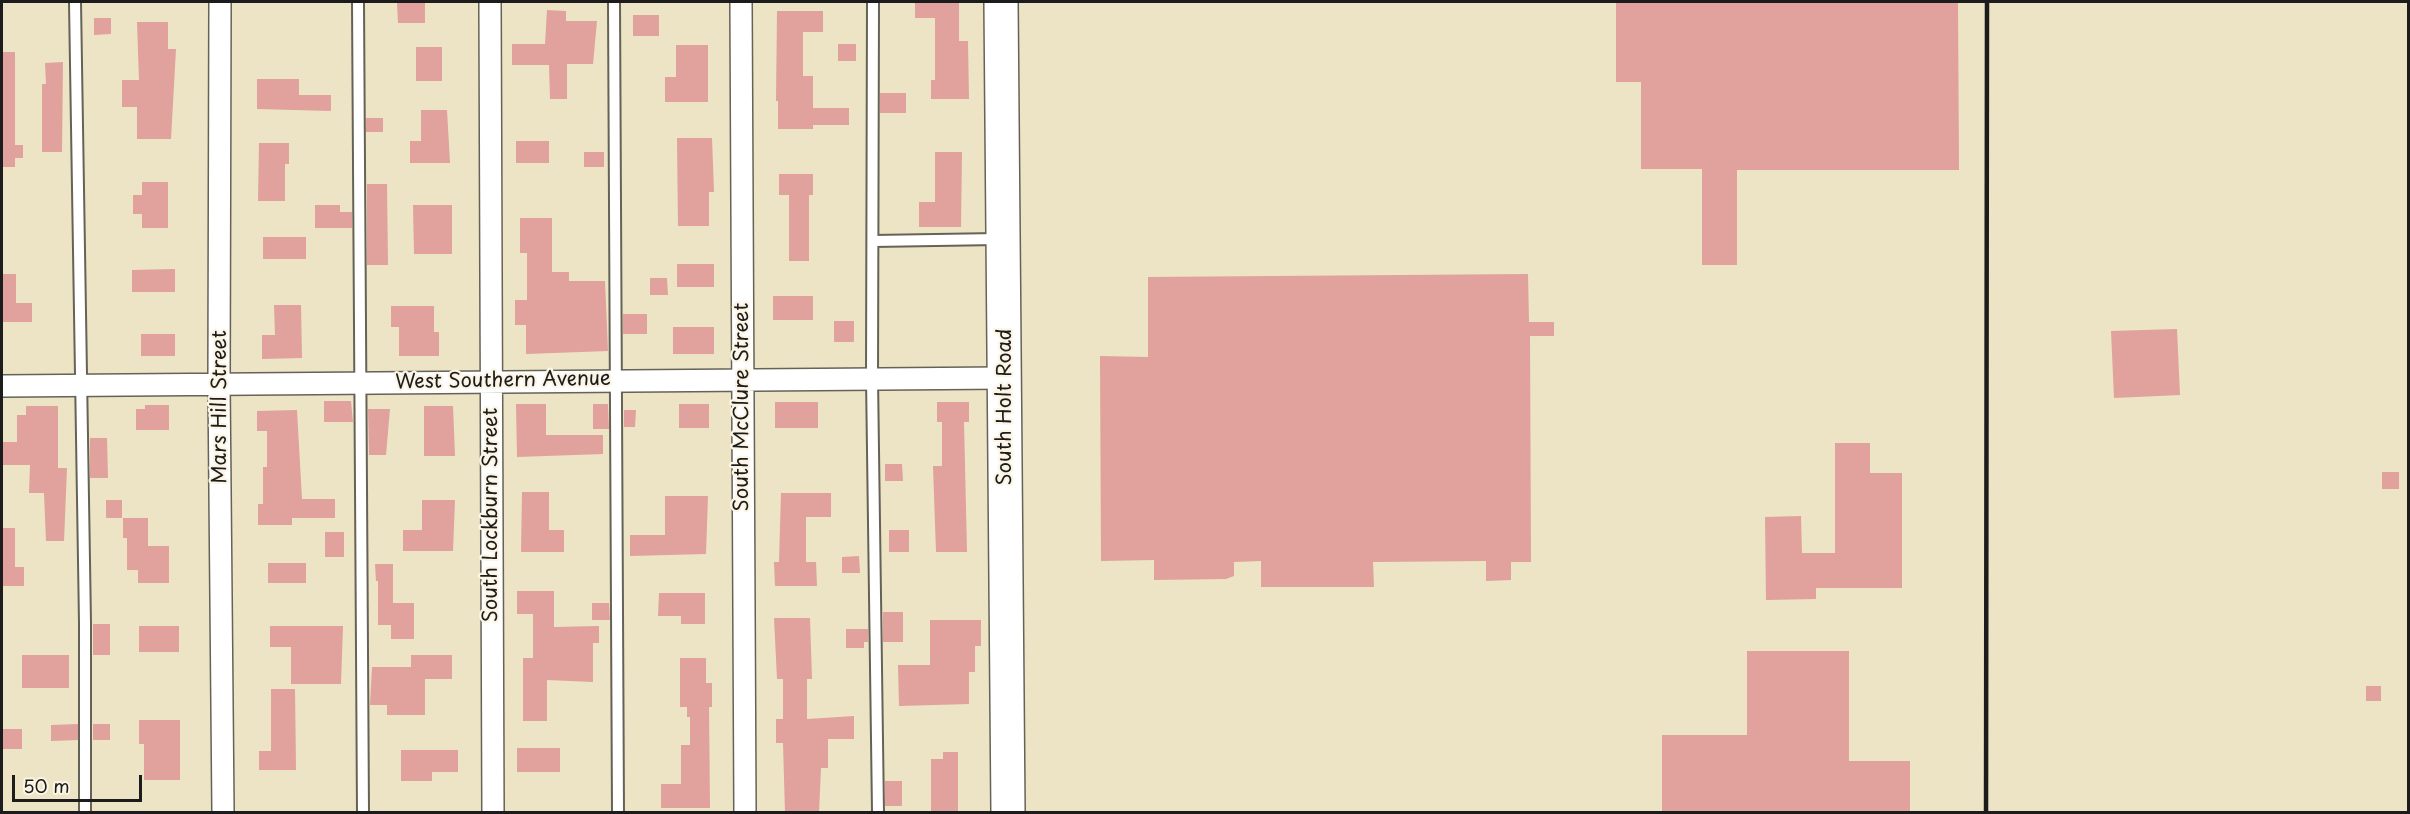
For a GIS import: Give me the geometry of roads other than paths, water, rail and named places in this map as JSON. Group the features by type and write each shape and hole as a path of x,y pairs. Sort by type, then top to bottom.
{"main road":[{"name":"South Holt Road","path":"1001,2 1008,813"}],"street":[{"name":"Mars Hill Street","path":"220,2 219,384 223,813"},
{"name":"South Lockburn Street","path":"490,2 493,813"},
{"name":"South McClure Street","path":"741,2 745,813"},
{"name":"West Southern Avenue","path":"2,386 1005,378"}],"lane":[{"path":"75,2 85,813"},
{"path":"358,2 363,813"},
{"path":"614,2 618,813"},
{"path":"873,2 872,378 878,813"},
{"path":"873,242 1004,239"}],"railway":[{"path":"1986,812 1987,2"}]}
